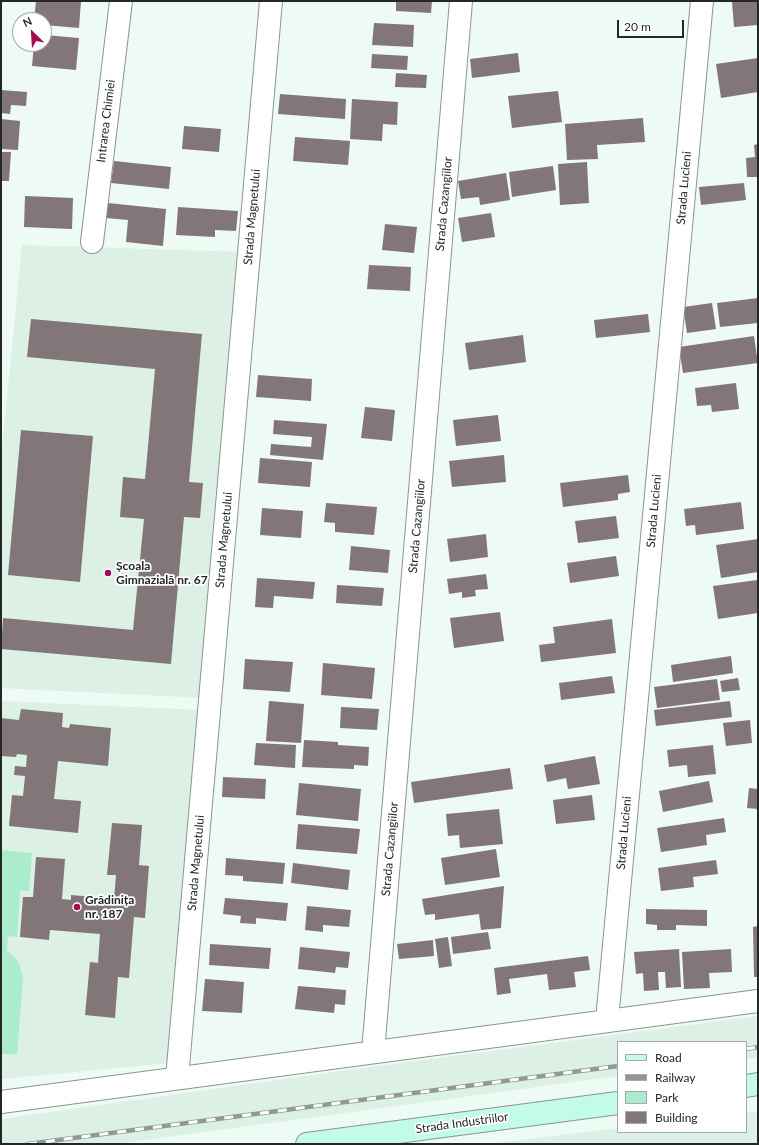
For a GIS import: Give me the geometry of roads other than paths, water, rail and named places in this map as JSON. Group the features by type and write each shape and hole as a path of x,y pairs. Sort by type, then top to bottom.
{"main road":[{"path":"747,1086 758,1084"},
{"name":"Strada Industriilor","path":"307,1144 617,1103"}],"street":[{"name":"Intrarea Chimiei","path":"92,242 121,1"},
{"name":"Strada Magnetului","path":"177,1078 271,1"},
{"name":"Strada Cazangiilor","path":"373,1052 461,1"},
{"name":"Strada Lucieni","path":"607,1020 702,1"},
{"path":"1,1102 758,1001"}],"railway":[{"path":"747,1049 758,1047"},
{"path":"28,1144 617,1066"}],"place":[{"name":"Școala Gimnazială nr. 67","path":"108,573"},
{"name":"Grădinița nr. 187","path":"77,907"}]}
